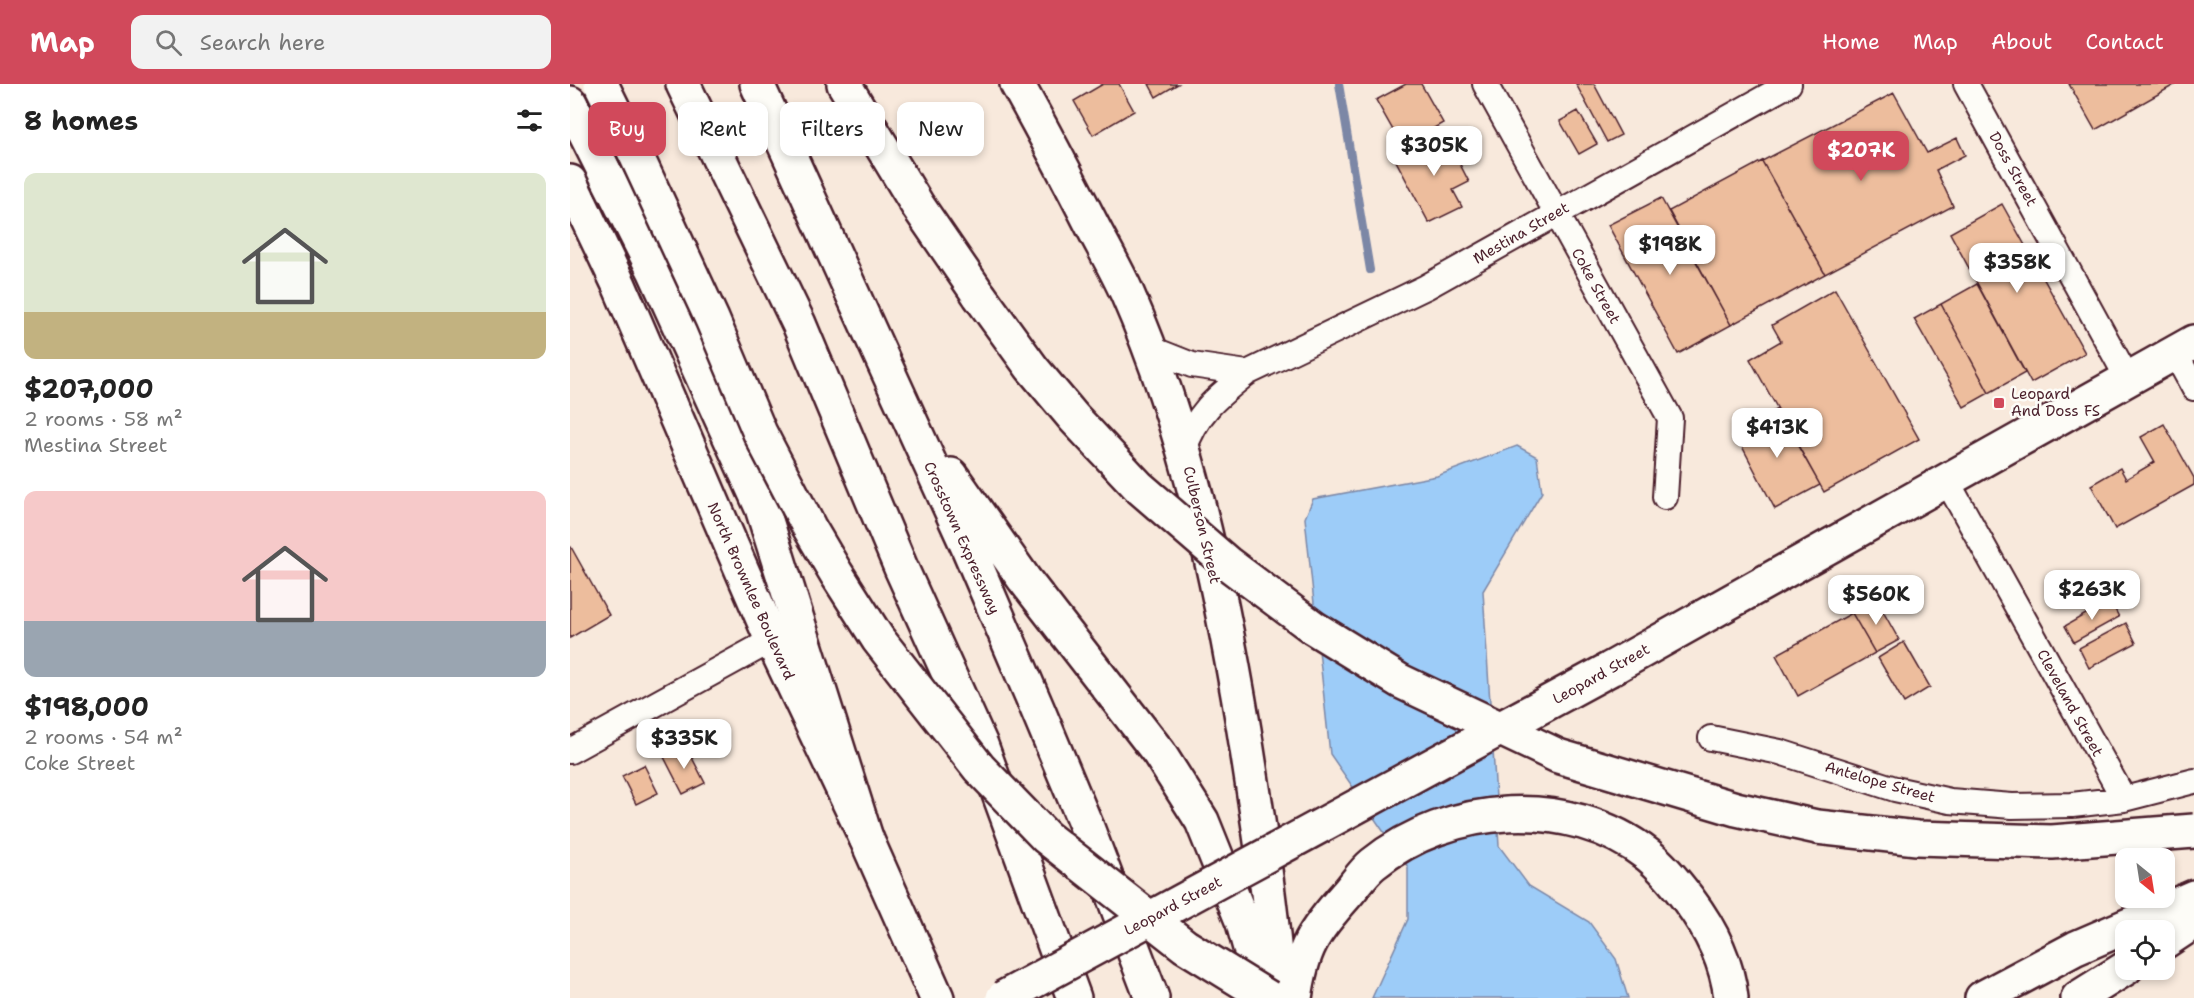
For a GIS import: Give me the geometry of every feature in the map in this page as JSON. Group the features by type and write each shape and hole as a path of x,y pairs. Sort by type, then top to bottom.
{"main road":[{"path":"601,84 707,308 760,433 809,527 878,639 979,768 1046,837 1185,946 1269,998"},
{"path":"683,84 798,324 901,568 981,745 1074,998"},
{"name":"Crosstown Expressway","path":"757,84 967,544 1086,825 1152,998"},
{"path":"844,84 918,206 979,295 1032,368 1074,418 1139,487 1227,562 1314,628 1400,681 1558,756 1736,809 1817,826 1917,838 2052,842 2194,831"},
{"name":"Culberson Street","path":"1017,84 1054,150 1127,292 1184,450 1200,508 1233,665 1262,843 1279,998"},
{"path":"570,103 654,270 762,508 866,838"},
{"name":"North Brownlee Boulevard","path":"570,182 577,215 637,326 772,640 866,838 937,998"},
{"name":"Leopard Street","path":"1003,998 1610,669 2185,348"},
{"path":"907,416 1024,579 1159,753 1202,821 1243,923 1264,998"},
{"path":"1295,998 1305,949 1321,924 1372,865 1402,844 1451,822 1504,813 1544,814 1585,822 1626,841 1647,854 1667,872 1704,921 1720,953 1731,998"},
{"path":"1982,998 2076,948 2194,897"},
{"path":"2175,935 2194,922"},
{"path":"2078,998 2115,975"}],"street":[{"name":"Coke Street","path":"1485,84 1670,418 1665,496"},
{"name":"Mestina Street","path":"1184,450 1201,415 1247,373 1426,287 1789,84"},
{"name":"Doss Street","path":"1966,84 2128,379"},
{"path":"1149,348 1192,365 1247,373"},
{"path":"2185,348 2194,388"},
{"name":"Cleveland Street","path":"1947,481 2124,799"},
{"path":"570,751 772,640"},
{"name":"Antelope Street","path":"1711,738 1780,752 1895,789 1950,801 2012,806 2073,805 2124,799 2194,781"}],"water":[{"path":"1517,446 1537,457 1542,492 1483,591 1499,846 1529,886 1589,922 1616,959 1628,998 1372,998 1408,919 1408,867 1330,754 1305,518 1313,499 1437,476"}],"building":[{"path":"1103,84 1119,84 1134,111 1093,135 1074,101"},
{"path":"1149,84 1178,84 1156,97"},
{"path":"1406,84 1421,84 1443,123 1402,146 1376,100"},
{"path":"1576,84 1594,84 1621,135 1607,142"},
{"path":"2069,84 2176,84 2095,130"},
{"path":"1894,93 1927,153 1957,138 1965,155 1936,170 1953,206 1825,274 1762,161"},
{"path":"1578,111 1597,144 1579,154 1560,121"},
{"path":"1444,133 1469,182 1453,190 1462,207 1429,223 1395,159"},
{"path":"1762,161 1825,274 1731,325 1669,211"},
{"path":"1661,198 1731,325 1678,354 1608,225"},
{"path":"2002,204 2085,353 2031,383 1950,233"},
{"path":"1977,284 2025,373 1989,393 1941,304"},
{"path":"1835,289 1919,439 1824,492 1750,359 1781,341 1772,325"},
{"path":"1941,304 1989,393 1964,407 1914,319"},
{"path":"1777,409 1820,485 1775,509 1735,433"},
{"path":"2164,424 2194,478 2194,485 2115,529 2091,485 2120,468 2126,479 2155,462 2141,437"},
{"path":"570,548 609,615 570,638"},
{"path":"1876,599 1899,640 1875,653 1852,613"},
{"path":"2110,600 2119,617 2074,642 2065,626"},
{"path":"1852,613 1875,653 1798,696 1776,655"},
{"path":"2126,623 2136,643 2089,668 2079,648"},
{"path":"1904,642 1930,687 1904,703 1878,658"},
{"path":"686,746 705,783 683,794 664,757"},
{"path":"644,765 658,793 636,804 622,776"}],"waterway":[{"path":"1339,84 1370,270"}],"place":[{"name":"Leopard And Doss FS","path":"1999,403"}]}
